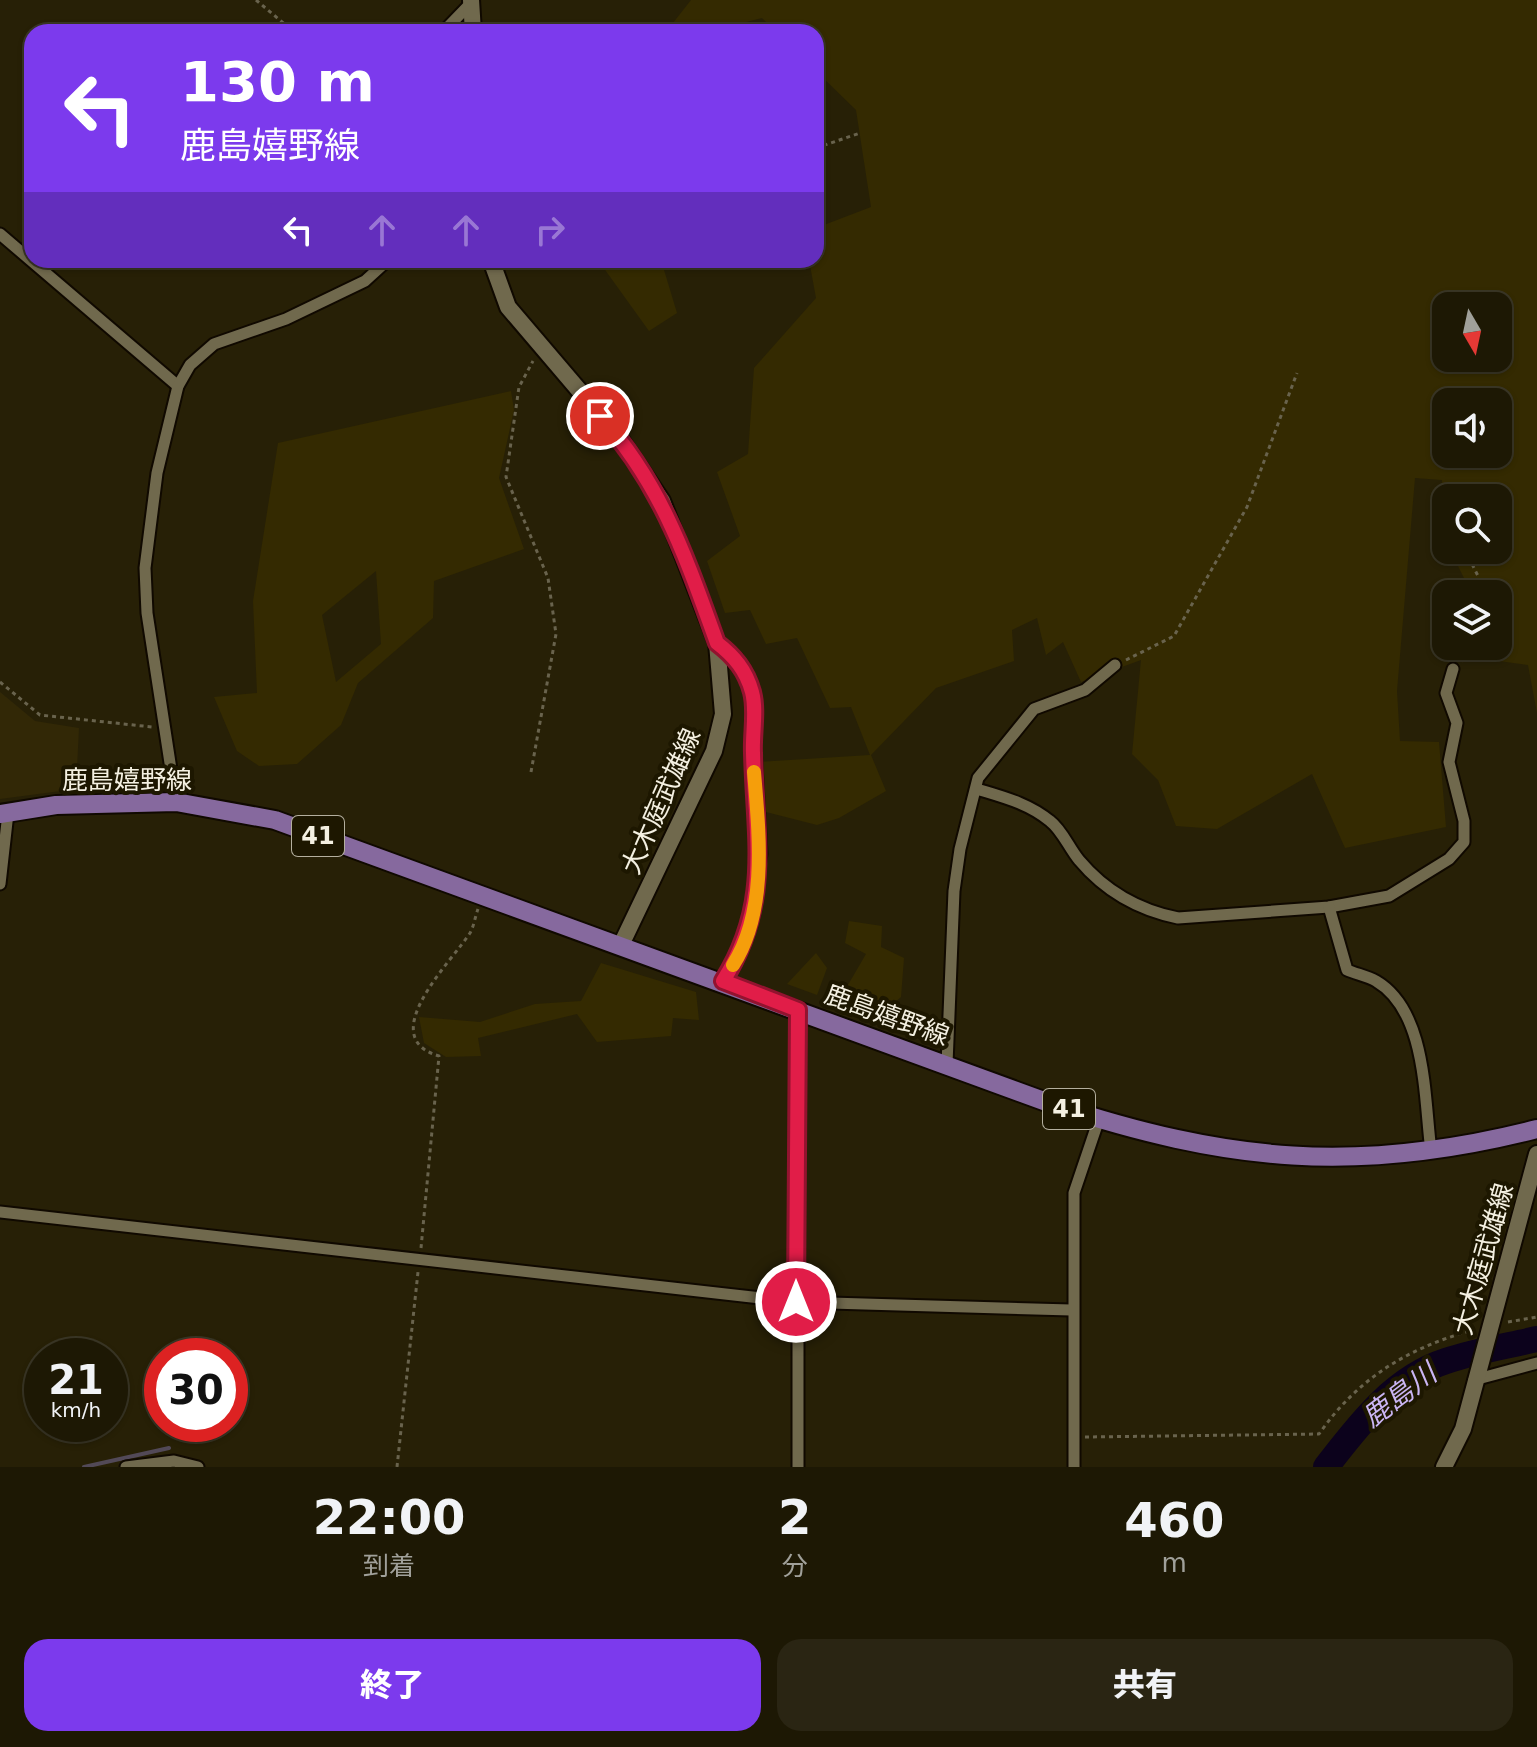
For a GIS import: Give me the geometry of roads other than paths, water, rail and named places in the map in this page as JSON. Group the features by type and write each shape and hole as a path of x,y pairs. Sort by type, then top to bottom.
{"main road":[{"path":"472,1 473,24"},
{"name":"大木庭武雄線","path":"494,268 508,307 618,436 662,501 717,643 723,714 714,751 621,945"},
{"name":"鹿島嬉野線","path":"4,813 56,805 176,802 275,820 1099,1119 1180,1142 1322,1158 1382,1158 1464,1148 1537,1129"},
{"name":"大木庭武雄線","path":"1444,1467 1463,1429 1537,1154"}],"street":[{"path":"450,24 472,1"},
{"path":"0,234 24,254"},
{"path":"40,268 178,386"},
{"path":"176,802 147,613 145,568 157,473 178,386 190,365 214,344 286,319 352,287 377,268"},
{"path":"717,643 737,658 752,693 761,854 747,928 738,957 723,981"},
{"path":"947,1064 954,891 960,849 978,778 1034,709 1085,690 1115,665"},
{"path":"977,789 1028,805 1053,823 1078,859 1108,891 1156,914 1178,918 1329,907 1389,896 1449,859 1464,842 1464,821 1449,762 1457,723 1446,693 1453,669"},
{"path":"0,884 4,813"},
{"path":"1329,907 1347,970 1376,982 1400,1003 1413,1024 1431,1151"},
{"path":"798,1010 798,1467"},
{"path":"1074,1467 1071,1310 1074,1193 1099,1119"},
{"path":"0,1212 796,1302 1071,1310"},
{"path":"1474,1380 1537,1363"},
{"path":"126,1467 174,1461 198,1467"}],"waterway":[{"name":"鹿島川","path":"1326,1467 1378,1405 1409,1379 1457,1357 1537,1339"},
{"path":"84,1467 169,1448"}]}
